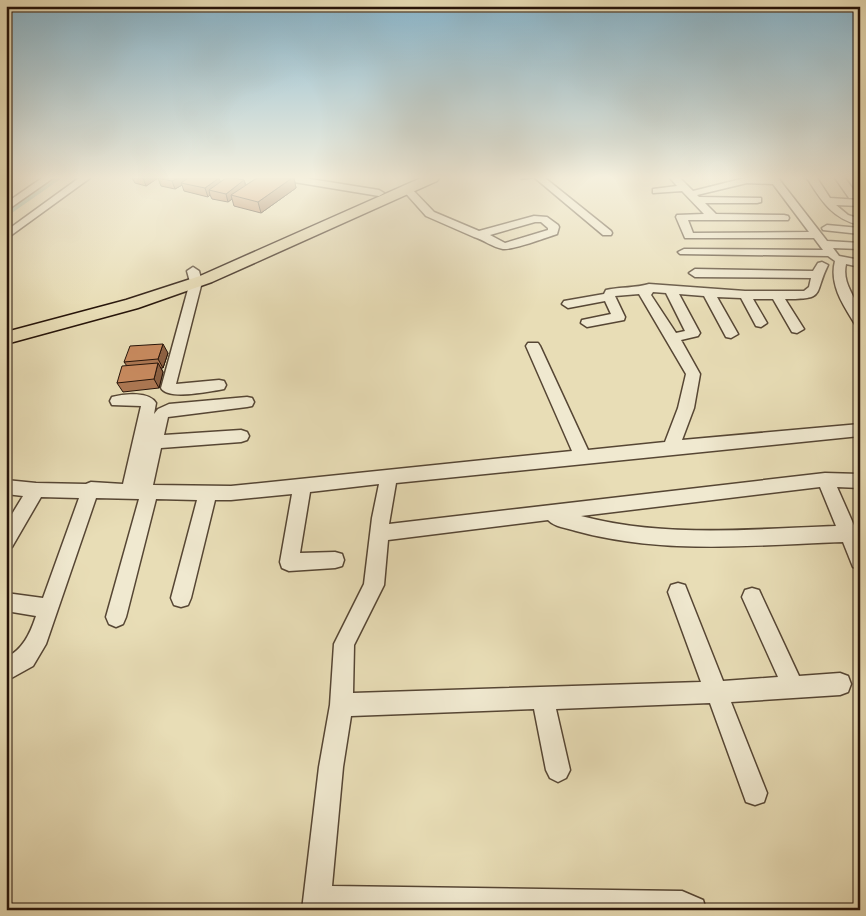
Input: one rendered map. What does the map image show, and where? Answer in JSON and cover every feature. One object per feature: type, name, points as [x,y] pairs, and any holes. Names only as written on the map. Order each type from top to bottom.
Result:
[{"type":"highway","points":[[6,326],[195,277],[264,243],[315,221]]},
{"type":"highway","points":[[6,338],[111,310],[290,243],[335,221]]},
{"type":"street","points":[[6,236],[27,221]]},
{"type":"street","points":[[444,221],[472,234],[483,235],[528,221]]},
{"type":"street","points":[[483,235],[494,243],[505,246],[552,232],[554,227],[545,221]]},
{"type":"street","points":[[592,221],[607,233]]},
{"type":"street","points":[[683,221],[689,236],[828,249],[860,264]]},
{"type":"street","points":[[806,221],[828,249],[838,267],[840,284],[860,321]]},
{"type":"street","points":[[827,228],[860,230]]},
{"type":"street","points":[[684,252],[828,249],[860,246]]},
{"type":"street","points":[[568,304],[609,297],[610,293],[621,291],[646,291],[648,288],[745,295],[806,295],[812,293],[815,288],[817,275],[828,249]]},
{"type":"street","points":[[695,272],[817,275]]},
{"type":"street","points":[[195,277],[168,388],[171,390],[219,385]]},
{"type":"street","points":[[671,290],[693,333],[673,338]]},
{"type":"street","points":[[646,291],[645,295],[673,338],[693,374],[686,408],[671,447]]},
{"type":"street","points":[[707,292],[716,304],[731,334]]},
{"type":"street","points":[[745,295],[761,324]]},
{"type":"street","points":[[777,295],[797,329]]},
{"type":"street","points":[[587,323],[619,317],[609,297]]},
{"type":"street","points":[[533,346],[583,457]]},
{"type":"street","points":[[117,401],[142,400],[149,403],[141,490]]},
{"type":"street","points":[[116,617],[141,490],[160,417],[163,412],[247,402]]},
{"type":"street","points":[[6,487],[36,490],[91,489],[231,492],[671,447],[860,430]]},
{"type":"street","points":[[154,442],[240,436]]},
{"type":"street","points":[[389,477],[379,533],[374,585],[344,644],[341,705],[331,767],[323,856],[315,904],[682,905],[693,910]]},
{"type":"street","points":[[379,533],[825,480],[860,481]]},
{"type":"street","points":[[825,480],[860,561]]},
{"type":"street","points":[[302,486],[289,562],[336,560]]},
{"type":"street","points":[[6,670],[26,659],[40,637],[91,489]]},
{"type":"street","points":[[6,541],[11,525],[36,490]]},
{"type":"street","points":[[181,598],[208,492]]},
{"type":"street","points":[[544,514],[606,530],[645,536],[750,537],[848,534]]},
{"type":"street","points":[[678,592],[755,793]]},
{"type":"street","points":[[752,598],[793,687]]},
{"type":"street","points":[[6,602],[49,609]]},
{"type":"street","points":[[341,705],[717,692],[840,684]]},
{"type":"street","points":[[543,698],[558,770]]},
{"type":"building","points":[[163,344],[158,359],[124,362],[130,346]]},
{"type":"building","points":[[158,363],[154,379],[117,383],[122,366]]}]
